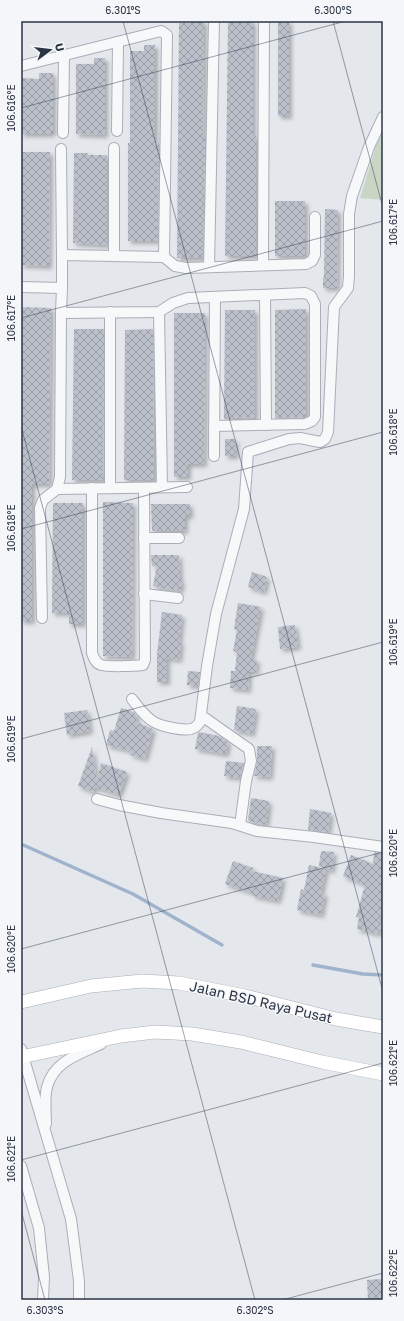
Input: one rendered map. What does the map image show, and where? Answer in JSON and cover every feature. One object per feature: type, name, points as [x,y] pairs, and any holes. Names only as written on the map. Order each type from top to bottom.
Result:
[{"type":"main road","name":"Jalan BSD Raya Pusat","points":[[21,1002],[91,986],[142,981],[179,983],[244,996],[336,1019],[383,1027]]},
{"type":"main road","points":[[22,1054],[121,1036],[156,1032],[192,1034],[241,1042],[322,1062],[383,1074]]},
{"type":"street","points":[[209,266],[214,21]]},
{"type":"street","points":[[263,264],[264,21]]},
{"type":"street","points":[[21,66],[161,31],[167,35],[164,257]]},
{"type":"street","points":[[117,131],[118,42]]},
{"type":"street","points":[[63,133],[64,56]]},
{"type":"street","points":[[132,699],[147,717],[154,722],[168,726],[192,729],[200,722],[202,716],[207,666],[216,614],[244,509],[248,452],[289,439],[300,438],[320,442],[325,439],[328,432],[334,307],[348,288],[350,214],[352,196],[369,147],[383,117]]},
{"type":"street","points":[[114,148],[114,256]]},
{"type":"street","points":[[57,489],[60,477],[62,288],[61,149]]},
{"type":"street","points":[[62,255],[164,257],[175,266],[186,268],[263,264],[306,264],[312,261],[315,255],[315,217]]},
{"type":"street","points":[[21,287],[62,288]]},
{"type":"street","points":[[61,313],[159,312],[173,303],[188,298],[306,294],[311,296],[315,304],[315,417],[312,422],[305,424],[214,426]]},
{"type":"street","points":[[265,295],[266,425]]},
{"type":"street","points":[[214,456],[215,297]]},
{"type":"street","points":[[110,312],[110,488]]},
{"type":"street","points":[[159,312],[162,487]]},
{"type":"street","points":[[42,618],[40,508],[43,500],[57,489],[187,487]]},
{"type":"street","points":[[92,488],[92,652],[94,660],[100,664],[136,666],[143,665],[145,660],[144,488]]},
{"type":"street","points":[[144,538],[179,538]]},
{"type":"street","points":[[144,594],[178,598]]},
{"type":"street","points":[[202,716],[249,749],[251,761],[246,780],[240,825]]},
{"type":"street","points":[[97,799],[118,805],[161,813],[240,825],[257,831],[314,837],[383,847]]},
{"type":"street","points":[[46,1136],[46,1088],[53,1072],[67,1059],[121,1036]]},
{"type":"street","points":[[22,1054],[71,1219],[79,1281],[78,1300]]},
{"type":"street","points":[[21,1166],[39,1228],[44,1276],[43,1300]]},
{"type":"street","points":[[79,1281],[86,1300]]},
{"type":"green space","points":[[383,131],[383,200],[360,198],[376,146]]},
{"type":"building","points":[[193,21],[204,21],[203,138],[205,138],[203,258],[177,258],[179,23],[193,23]]},
{"type":"building","points":[[253,21],[253,136],[256,136],[256,256],[225,256],[228,22]]},
{"type":"building","points":[[278,21],[289,21],[289,116],[278,116]]},
{"type":"building","points":[[144,45],[155,45],[155,143],[159,143],[158,241],[128,241],[130,51],[144,51]]},
{"type":"building","points":[[94,58],[105,58],[105,135],[76,134],[76,64],[94,64]]},
{"type":"building","points":[[39,73],[53,73],[53,133],[21,134],[21,78],[39,79]]},
{"type":"building","points":[[21,152],[50,152],[49,266],[21,265]]},
{"type":"building","points":[[74,153],[107,155],[107,245],[73,243]]},
{"type":"building","points":[[275,201],[305,201],[305,256],[275,256]]},
{"type":"building","points":[[325,209],[338,210],[337,288],[323,288]]},
{"type":"building","points":[[21,307],[51,308],[49,484],[32,484],[32,621],[21,621]]},
{"type":"building","points":[[306,309],[306,417],[275,418],[275,310]]},
{"type":"building","points":[[225,310],[255,310],[255,418],[238,417],[238,419],[224,419]]},
{"type":"building","points":[[174,313],[205,313],[204,464],[188,464],[188,477],[174,477]]},
{"type":"building","points":[[74,329],[104,329],[103,480],[72,480]]},
{"type":"building","points":[[153,329],[154,480],[124,480],[125,330]]},
{"type":"building","points":[[225,439],[235,439],[236,456],[225,456]]},
{"type":"building","points":[[103,502],[133,503],[132,657],[103,656]]},
{"type":"building","points":[[53,503],[83,503],[83,624],[69,624],[69,613],[52,613]]},
{"type":"building","points":[[151,504],[190,504],[190,516],[185,516],[185,531],[152,531]]},
{"type":"building","points":[[151,555],[179,555],[180,580],[182,581],[180,591],[153,586],[157,565],[152,566]]},
{"type":"building","points":[[252,572],[267,577],[264,592],[248,587]]},
{"type":"building","points":[[238,603],[261,607],[251,659],[257,660],[256,672],[249,671],[248,690],[230,688],[231,671],[235,671],[237,652],[233,651],[237,630],[234,629]]},
{"type":"building","points":[[162,612],[182,615],[179,642],[181,642],[179,660],[167,658],[167,682],[157,682],[157,654]]},
{"type":"building","points":[[295,625],[298,647],[280,649],[278,627]]},
{"type":"building","points":[[188,671],[200,672],[198,686],[187,685]]},
{"type":"building","points":[[237,706],[256,709],[252,734],[234,730]]},
{"type":"building","points":[[121,708],[134,712],[137,716],[136,722],[153,729],[145,759],[130,755],[131,751],[106,745],[110,730],[114,731]]},
{"type":"building","points":[[87,710],[90,731],[67,735],[64,713]]},
{"type":"building","points":[[199,732],[219,736],[228,742],[226,754],[195,749]]},
{"type":"building","points":[[257,746],[272,746],[270,777],[254,776],[257,762]]},
{"type":"building","points":[[92,747],[97,781],[101,763],[127,772],[119,795],[95,787],[93,792],[78,786]]},
{"type":"building","points":[[226,761],[244,763],[240,778],[224,776]]},
{"type":"building","points":[[251,798],[269,801],[266,825],[248,821]]},
{"type":"building","points":[[310,809],[331,813],[328,832],[308,830]]},
{"type":"building","points":[[321,851],[334,852],[332,871],[319,866]]},
{"type":"building","points":[[374,852],[383,853],[383,903],[379,923],[381,924],[379,934],[357,929],[359,917],[356,917],[365,885],[343,876],[351,855],[373,864]]},
{"type":"building","points":[[233,861],[253,868],[252,871],[283,878],[278,901],[253,896],[253,893],[225,884]]},
{"type":"building","points":[[309,865],[326,869],[321,893],[325,894],[321,915],[297,910],[301,889],[304,890]]},
{"type":"building","points":[[382,1279],[383,1300],[368,1300],[367,1280]]},
{"type":"waterway","points":[[21,844],[133,894],[222,945]]},
{"type":"waterway","points":[[313,965],[363,974],[383,975]]}]
